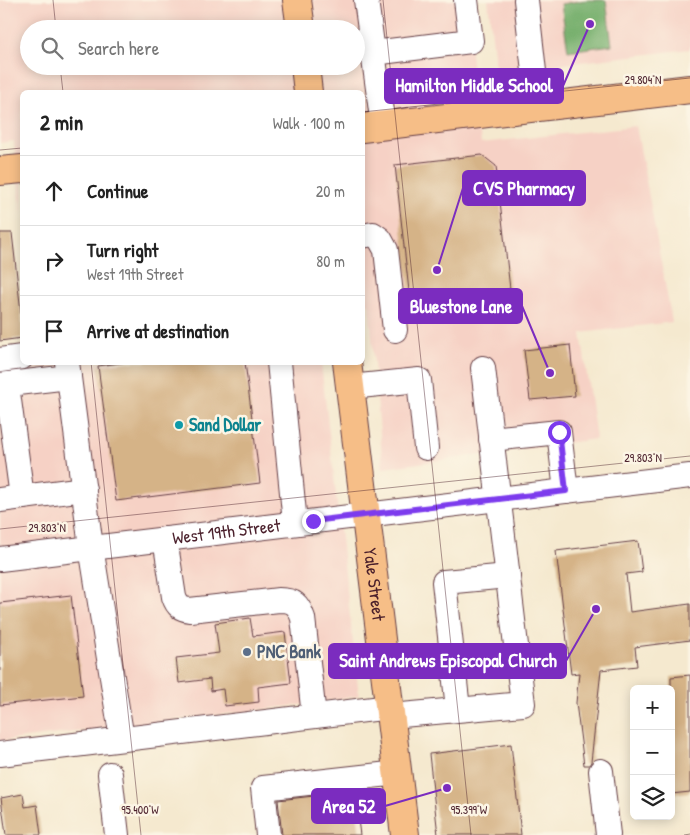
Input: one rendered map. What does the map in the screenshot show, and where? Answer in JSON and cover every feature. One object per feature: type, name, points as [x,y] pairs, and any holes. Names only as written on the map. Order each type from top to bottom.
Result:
[{"type":"main road","points":[[297,0],[299,20]]},
{"type":"main road","points":[[306,75],[308,90]]},
{"type":"main road","points":[[373,127],[538,107],[690,93]]},
{"type":"main road","points":[[0,171],[20,168]]},
{"type":"main road","name":"Yale Street","points":[[349,375],[406,835]]},
{"type":"street","points":[[366,0],[373,53],[373,127]]},
{"type":"street","points":[[373,53],[471,41],[466,0]]},
{"type":"street","points":[[526,0],[538,107]]},
{"type":"street","points":[[365,235],[373,234],[380,240],[386,250],[395,330]]},
{"type":"street","points":[[0,360],[20,357]]},
{"type":"street","points":[[278,365],[295,523]]},
{"type":"street","points":[[0,754],[314,716],[523,704],[483,368]]},
{"type":"street","points":[[84,489],[11,499],[4,385],[68,370],[92,548],[122,739]]},
{"type":"street","points":[[349,375],[419,380],[426,448]]},
{"type":"street","points":[[492,439],[559,432],[566,491]]},
{"type":"street","name":"West 19th Street","points":[[0,559],[690,476]]},
{"type":"street","points":[[165,538],[174,597],[176,604],[182,609],[190,610],[279,600],[288,600],[296,604],[304,618],[314,716]]},
{"type":"street","points":[[458,709],[444,582],[508,576]]},
{"type":"street","points":[[601,771],[608,835]]},
{"type":"street","points":[[268,835],[263,788],[398,773]]},
{"type":"street","points":[[110,774],[117,835]]},
{"type":"shaded area","points":[[0,0],[465,0],[481,143],[636,126],[672,322],[581,333],[596,439],[383,468],[369,304],[365,304],[365,90],[20,90],[20,197],[14,141],[0,143]]},
{"type":"shaded area","points":[[488,0],[690,0],[690,49],[496,72]]},
{"type":"shaded area","points":[[31,365],[321,365],[359,696],[0,741],[0,369]]},
{"type":"green space","points":[[586,0],[606,0],[612,45],[568,51],[561,4]]},
{"type":"building","points":[[482,155],[496,166],[510,289],[410,300],[395,165]]},
{"type":"building","points":[[0,233],[12,233],[20,303],[20,338],[0,341]]},
{"type":"building","points":[[570,345],[575,396],[530,400],[524,350]]},
{"type":"building","name":"Sand Dollar","points":[[245,365],[260,483],[116,501],[98,366]]},
{"type":"building","points":[[638,541],[642,572],[626,574],[630,612],[690,604],[690,640],[635,647],[637,666],[601,670],[591,762],[589,765],[584,765],[576,703],[579,673],[571,674],[556,551]]},
{"type":"building","points":[[71,595],[83,696],[0,705],[0,603]]},
{"type":"building","points":[[250,618],[253,636],[285,632],[291,683],[258,687],[259,702],[225,706],[223,689],[211,691],[210,679],[179,683],[176,658],[219,653],[215,623]]},
{"type":"building","points":[[690,675],[690,792],[675,794],[675,685],[671,685],[671,677]]},
{"type":"building","points":[[511,744],[521,835],[438,835],[429,754]]},
{"type":"building","points":[[23,794],[25,807],[37,805],[41,835],[6,835],[1,798]]},
{"type":"building","points":[[332,794],[334,814],[357,812],[360,835],[282,835],[278,800]]},
{"type":"place","name":"Hamilton Middle School","points":[[590,24]]},
{"type":"place","name":"CVS Pharmacy","points":[[437,270]]},
{"type":"place","name":"Bluestone Lane","points":[[550,373]]},
{"type":"place","name":"Sand Dollar","points":[[179,425]]},
{"type":"place","name":"Saint Andrews Episcopal Church","points":[[596,609]]},
{"type":"place","name":"PNC Bank","points":[[247,652]]},
{"type":"place","name":"Area 52","points":[[447,788]]},
{"type":"route","points":[[313,521],[566,491],[559,432]]}]
